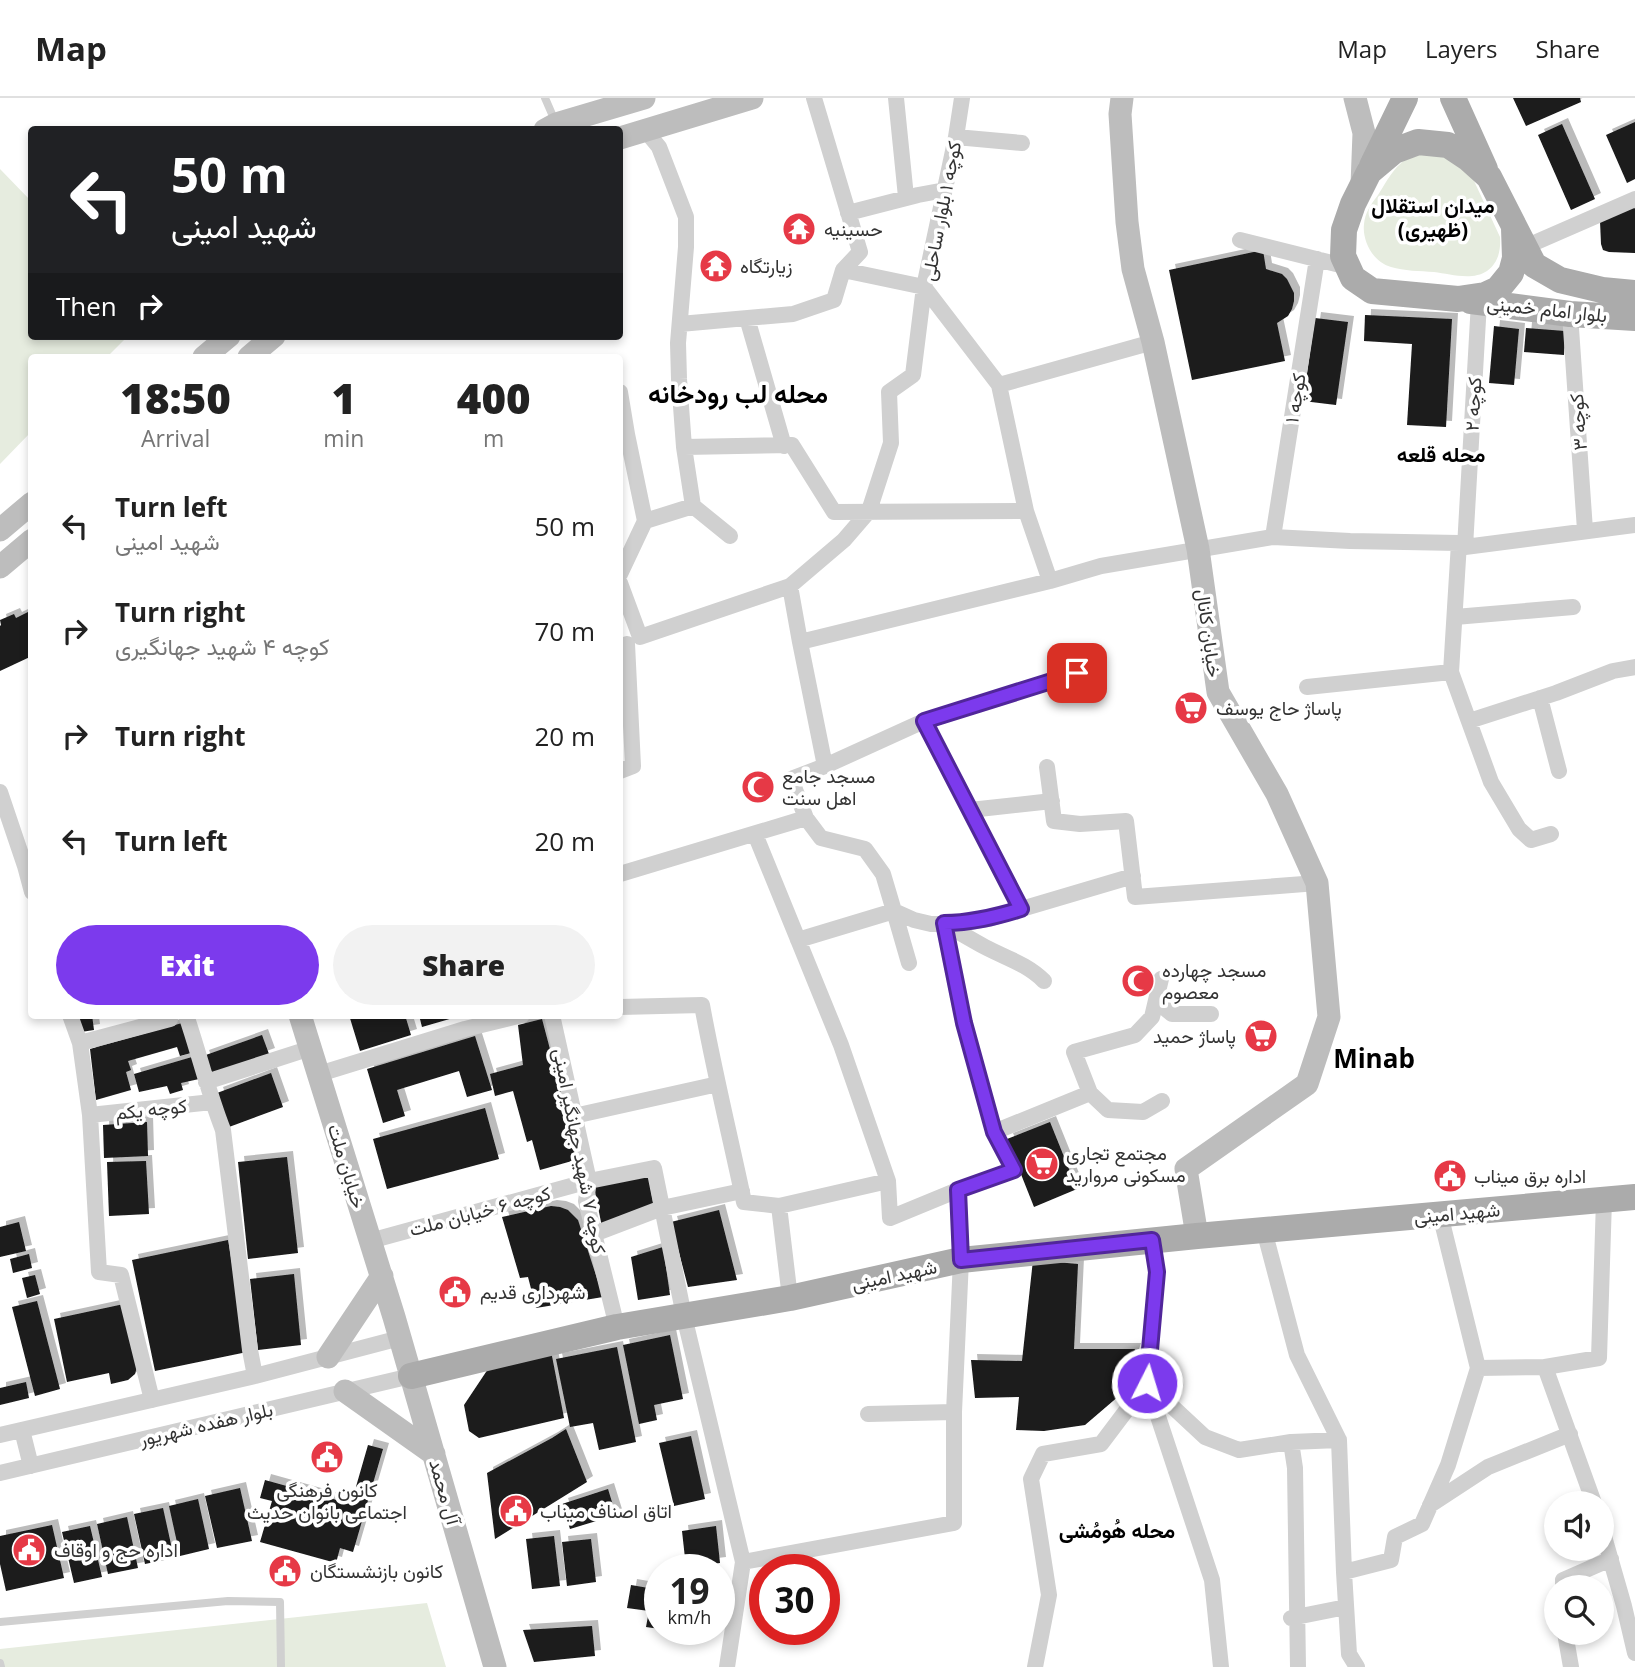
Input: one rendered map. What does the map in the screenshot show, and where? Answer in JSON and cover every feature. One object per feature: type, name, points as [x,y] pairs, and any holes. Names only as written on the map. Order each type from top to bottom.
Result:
[{"type":"main road","points":[[553,126],[644,98]]},
{"type":"main road","points":[[623,137],[752,98]]},
{"type":"main road","name":"خیابان کانال","points":[[1122,98],[1120,114],[1133,269],[1153,341],[1198,549],[1218,692],[1277,794],[1317,883],[1329,1017],[1307,1084],[1186,1169],[1197,1236]]},
{"type":"main road","points":[[1355,98],[1363,133],[1365,181]]},
{"type":"main road","points":[[1405,98],[1353,204],[1344,230],[1343,256],[1353,278],[1372,291],[1469,301],[1498,289],[1511,273],[1520,238],[1452,99]]},
{"type":"main road","points":[[1365,181],[1394,151],[1418,142],[1448,145],[1489,177]]},
{"type":"main road","name":"بلوار امام خمینی","points":[[1520,238],[1534,265],[1560,280],[1602,290],[1635,293]]},
{"type":"main road","name":"بلوار امام خمینی","points":[[1469,301],[1570,314],[1635,318]]},
{"type":"main road","points":[[208,354],[224,340]]},
{"type":"main road","points":[[0,530],[28,506]]},
{"type":"main road","points":[[0,567],[28,543]]},
{"type":"main road","name":"خیابان ملت","points":[[301,1019],[397,1327]]},
{"type":"main road","name":"شهید امینی","points":[[411,1376],[617,1327],[790,1298],[961,1260],[1152,1240],[1635,1197]]},
{"type":"main road","points":[[328,1357],[382,1276]]},
{"type":"main road","name":"آل محمد","points":[[397,1327],[495,1667]]},
{"type":"main road","points":[[345,1391],[433,1454]]},
{"type":"street","points":[[680,324],[793,314],[834,300],[842,270],[860,252],[814,98]]},
{"type":"street","points":[[896,98],[906,197]]},
{"type":"street","name":"کوچه ۱ بلوار ساحلی","points":[[962,98],[924,287],[999,384]]},
{"type":"street","points":[[645,130],[659,147],[686,217],[679,379],[684,447],[693,506],[730,536]]},
{"type":"street","points":[[956,137],[1022,143]]},
{"type":"street","points":[[848,213],[906,197],[945,190]]},
{"type":"street","points":[[1520,238],[1635,199]]},
{"type":"street","points":[[1240,240],[1348,267]]},
{"type":"street","name":"کوچه ۱","points":[[1273,537],[1317,259]]},
{"type":"street","points":[[629,643],[790,586],[844,540],[869,512],[891,443],[889,392],[913,375],[924,287],[842,270]]},
{"type":"street","name":"کوچه ۲","points":[[1451,672],[1462,545],[1469,301]]},
{"type":"street","name":"کوچه ۳","points":[[1570,314],[1585,530]]},
{"type":"street","points":[[747,318],[784,446]]},
{"type":"street","points":[[1050,580],[1026,511],[999,384],[1153,341]]},
{"type":"street","points":[[623,434],[645,521],[623,569]]},
{"type":"street","points":[[684,447],[792,445],[834,512],[1026,511]]},
{"type":"street","points":[[645,521],[693,506]]},
{"type":"street","points":[[800,642],[1101,566],[1273,537],[1462,545],[1635,525]]},
{"type":"street","points":[[790,586],[825,766]]},
{"type":"street","points":[[623,603],[629,643],[634,766],[623,770]]},
{"type":"street","points":[[1455,617],[1573,607]]},
{"type":"street","points":[[1469,721],[1613,671],[1635,667]]},
{"type":"street","points":[[1307,687],[1451,672],[1491,782],[1519,829],[1531,840],[1551,834]]},
{"type":"street","points":[[909,963],[883,874],[864,849],[821,838],[806,818],[791,779],[924,721],[1077,673]]},
{"type":"street","points":[[1540,698],[1559,771]]},
{"type":"street","points":[[924,721],[1021,909]]},
{"type":"street","points":[[1046,767],[1054,821],[1080,824],[1126,821],[1135,897],[1317,883]]},
{"type":"street","points":[[0,792],[28,877]]},
{"type":"street","points":[[970,810],[1052,801]]},
{"type":"street","points":[[623,873],[806,818]]},
{"type":"street","points":[[755,834],[842,1045],[888,1181],[890,1218],[1014,1170],[994,1132],[964,1023],[944,923]]},
{"type":"street","points":[[798,940],[894,911],[931,924],[988,919],[1133,876]]},
{"type":"street","points":[[944,923],[986,948],[1013,959],[1044,981]]},
{"type":"street","points":[[1161,979],[1152,1017],[1135,1035],[1074,1052],[1090,1093],[1108,1110],[1143,1112],[1162,1101]]},
{"type":"street","points":[[1156,1001],[1172,1014],[1211,1014]]},
{"type":"street","points":[[623,1007],[702,1005],[744,1202],[779,1206],[888,1181]]},
{"type":"street","points":[[71,1019],[80,1043],[90,1115],[99,1272],[121,1276],[152,1400]]},
{"type":"street","points":[[80,1043],[170,1019]]},
{"type":"street","points":[[187,1019],[223,1130],[255,1376]]},
{"type":"street","points":[[319,1074],[463,1022],[488,1019]]},
{"type":"street","name":"کوچه ۷ شهید جهانگیر امینی","points":[[553,1019],[589,1181],[586,1201],[617,1327]]},
{"type":"street","points":[[206,1082],[311,1048]]},
{"type":"street","points":[[574,1116],[718,1084]]},
{"type":"street","points":[[994,1132],[1090,1093]]},
{"type":"street","name":"کوچه یکم","points":[[90,1115],[212,1102]]},
{"type":"street","name":"کوچه ۶ خیابان ملت","points":[[370,1241],[589,1181],[654,1168],[662,1208]]},
{"type":"street","points":[[743,1562],[954,1523],[954,1412],[961,1260],[958,1190]]},
{"type":"street","points":[[594,1234],[662,1208],[742,1191]]},
{"type":"street","points":[[1478,1368],[1545,1367],[1599,1358],[1604,1199]]},
{"type":"street","points":[[779,1206],[790,1298]]},
{"type":"street","points":[[662,1208],[684,1316],[743,1562],[727,1667]]},
{"type":"street","points":[[1344,1572],[1391,1560],[1395,1537],[1422,1524],[1448,1465],[1478,1368],[1440,1214]]},
{"type":"street","points":[[1264,1230],[1297,1355],[1339,1440],[1349,1654],[1357,1667]]},
{"type":"street","points":[[1152,1240],[1157,1272],[1147,1383],[1212,1580],[1221,1667]]},
{"type":"street","name":"بلوار هفده شهریور","points":[[0,1435],[328,1357],[397,1327]]},
{"type":"street","points":[[1545,1367],[1590,1491]]},
{"type":"street","name":"بلوار هفده شهریور","points":[[0,1473],[411,1376]]},
{"type":"street","points":[[1147,1383],[1205,1437],[1240,1450],[1339,1440]]},
{"type":"street","points":[[1035,1667],[1049,1595],[1031,1479],[1042,1454],[1101,1444],[1147,1383]]},
{"type":"street","points":[[868,1414],[954,1412]]},
{"type":"street","points":[[22,1430],[32,1466]]},
{"type":"street","points":[[1430,1505],[1488,1467],[1570,1434]]},
{"type":"street","points":[[1291,1443],[1294,1468],[1294,1617],[1298,1667]]},
{"type":"street","points":[[1574,1575],[1606,1561]]},
{"type":"street","points":[[1612,1561],[1635,1653]]},
{"type":"street","points":[[1294,1617],[1346,1608]]},
{"type":"street","points":[[1567,1645],[1571,1667]]},
{"type":"lane","points":[[545,98],[550,126]]},
{"type":"lane","points":[[0,1622],[228,1601],[280,1602],[281,1667]]},
{"type":"shaded area","points":[[1435,150],[1469,170],[1500,237],[1496,260],[1491,268],[1481,274],[1461,276],[1391,267],[1379,261],[1367,244],[1364,231],[1366,216],[1391,174],[1409,158]]},
{"type":"shaded area","points":[[0,169],[28,198],[28,340],[124,340],[110,354],[28,354],[28,435],[0,464]]},
{"type":"shaded area","points":[[427,1603],[446,1667],[0,1667],[0,1649]]},
{"type":"building","points":[[1513,98],[1580,98],[1581,102],[1526,126]]},
{"type":"building","points":[[1635,122],[1635,179],[1627,183],[1606,135]]},
{"type":"building","points":[[1562,124],[1595,199],[1571,210],[1538,135]]},
{"type":"building","points":[[1632,204],[1635,209],[1635,253],[1603,250],[1600,221]]},
{"type":"building","points":[[1263,250],[1266,269],[1282,274],[1294,293],[1292,309],[1288,316],[1277,323],[1285,361],[1192,380],[1169,270]]},
{"type":"building","points":[[1365,315],[1452,319],[1446,427],[1407,425],[1412,344],[1364,341]]},
{"type":"building","points":[[1315,318],[1348,322],[1336,405],[1303,401]]},
{"type":"building","points":[[1494,326],[1519,329],[1514,385],[1489,383]]},
{"type":"building","points":[[1526,328],[1565,331],[1564,355],[1524,352]]},
{"type":"building","points":[[28,612],[28,658],[0,671],[0,620],[14,614],[16,618]]},
{"type":"building","points":[[79,1019],[93,1019],[94,1030],[81,1032]]},
{"type":"building","points":[[350,1019],[406,1019],[411,1035],[360,1051]]},
{"type":"building","points":[[420,1019],[450,1019],[422,1027]]},
{"type":"building","points":[[542,1019],[579,1159],[540,1170],[532,1140],[527,1142],[513,1091],[495,1096],[490,1074],[523,1065],[518,1025]]},
{"type":"building","points":[[182,1023],[191,1053],[180,1056],[177,1047],[128,1061],[131,1070],[126,1072],[131,1090],[96,1100],[90,1049]]},
{"type":"building","points":[[262,1035],[269,1054],[210,1075],[203,1056]]},
{"type":"building","points":[[475,1036],[492,1090],[467,1097],[459,1071],[397,1090],[405,1116],[383,1123],[367,1069]]},
{"type":"building","points":[[192,1057],[199,1079],[181,1083],[183,1090],[170,1094],[167,1086],[139,1092],[134,1074]]},
{"type":"building","points":[[271,1073],[283,1107],[229,1127],[217,1093]]},
{"type":"building","points":[[485,1108],[499,1159],[387,1189],[373,1139]]},
{"type":"building","points":[[147,1122],[148,1156],[104,1158],[103,1125]]},
{"type":"building","name":"مجتمع تجاری مسکونی مروارید","points":[[1050,1122],[1077,1189],[1034,1207],[1007,1139]]},
{"type":"building","points":[[287,1157],[298,1253],[248,1259],[238,1162]]},
{"type":"building","points":[[146,1161],[149,1214],[109,1216],[107,1162]]},
{"type":"building","points":[[648,1174],[654,1208],[602,1227],[594,1187]]},
{"type":"building","points":[[551,1206],[568,1210],[578,1220],[603,1297],[536,1308],[528,1277],[520,1278],[502,1217]]},
{"type":"building","points":[[719,1210],[737,1280],[688,1287],[671,1222]]},
{"type":"building","points":[[19,1222],[26,1251],[0,1257],[0,1227]]},
{"type":"building","points":[[228,1240],[247,1352],[155,1371],[132,1260]]},
{"type":"building","points":[[663,1247],[670,1295],[638,1300],[631,1257]]},
{"type":"building","points":[[29,1254],[32,1268],[13,1273],[10,1259]]},
{"type":"building","points":[[1033,1260],[1078,1264],[1074,1349],[1135,1349],[1120,1395],[1085,1425],[1044,1431],[1016,1430],[1019,1397],[975,1398],[971,1360],[1022,1361]]},
{"type":"building","points":[[294,1274],[301,1345],[258,1350],[250,1279]]},
{"type":"building","points":[[35,1275],[40,1294],[27,1298],[22,1278]]},
{"type":"building","points":[[37,1301],[60,1389],[35,1396],[12,1307]]},
{"type":"building","points":[[124,1304],[137,1367],[135,1374],[128,1380],[111,1384],[109,1373],[67,1382],[54,1319]]},
{"type":"building","points":[[670,1335],[683,1399],[654,1405],[657,1420],[639,1424],[623,1345]]},
{"type":"building","points":[[617,1347],[636,1442],[599,1450],[593,1423],[570,1427],[556,1359]]},
{"type":"building","points":[[551,1351],[564,1418],[479,1438],[469,1431],[464,1405],[492,1363]]},
{"type":"building","points":[[26,1382],[29,1398],[0,1405],[0,1388]]},
{"type":"building","name":"اتاق اصناف میناب","points":[[566,1429],[587,1482],[495,1539],[487,1473]]},
{"type":"building","points":[[691,1436],[705,1499],[674,1506],[659,1443]]},
{"type":"building","points":[[368,1445],[383,1449],[353,1552],[340,1548],[336,1563],[260,1542],[272,1501],[260,1498],[265,1480],[351,1504]]},
{"type":"building","points":[[240,1488],[252,1541],[217,1548],[205,1496]]},
{"type":"building","points":[[608,1489],[616,1515],[570,1529],[562,1504]]},
{"type":"building","points":[[198,1499],[209,1549],[180,1556],[169,1506]]},
{"type":"building","points":[[163,1508],[174,1558],[145,1564],[134,1514]]},
{"type":"building","points":[[127,1517],[138,1568],[108,1574],[97,1524]]},
{"type":"building","name":"اداره حج و اوقاف","points":[[52,1525],[64,1578],[6,1591],[0,1564],[0,1536]]},
{"type":"building","points":[[90,1526],[102,1577],[74,1583],[62,1532]]},
{"type":"building","points":[[716,1526],[719,1554],[685,1554],[682,1531]]},
{"type":"building","points":[[554,1536],[560,1586],[532,1589],[526,1539]]},
{"type":"building","points":[[591,1539],[596,1582],[567,1586],[562,1542]]},
{"type":"building","points":[[631,1585],[644,1587],[644,1610],[627,1608]]},
{"type":"building","points":[[592,1626],[595,1656],[534,1662],[523,1630]]},
{"type":"place","name":"حسینیه","points":[[799,229]]},
{"type":"place","name":"زیارتگاه","points":[[716,266]]},
{"type":"place","name":"پاساژ حاج یوسف","points":[[1191,708]]},
{"type":"place","name":"مسجد جامع اهل سنت","points":[[758,787]]},
{"type":"place","name":"مسجد چهارده معصوم","points":[[1138,981]]},
{"type":"place","name":"پاساژ حمید","points":[[1261,1036]]},
{"type":"place","name":"مجتمع تجاری مسکونی مروارید","points":[[1042,1164]]},
{"type":"place","name":"اداره برق میناب","points":[[1450,1176]]},
{"type":"place","name":"شهرداری قدیم","points":[[455,1292]]},
{"type":"place","name":"کانون فرهنگی اجتماعی بانوان حدیث","points":[[327,1457]]},
{"type":"place","name":"اتاق اصناف میناب","points":[[516,1511]]},
{"type":"place","name":"اداره حج و اوقاف","points":[[29,1550]]},
{"type":"place","name":"کانون بازنشستگان","points":[[285,1571]]},
{"type":"district","name":"میدان استقلال (ظهیری)","points":[[1433,218]]},
{"type":"district","name":"محله لب رودخانه","points":[[738,394]]},
{"type":"district","name":"محله قلعه","points":[[1441,455]]},
{"type":"district","name":"Minab","points":[[1374,1059]]},
{"type":"district","name":"محله هُومُشی","points":[[1117,1531]]},
{"type":"route","points":[[1077,673],[924,721],[1021,909],[988,919],[944,923],[964,1023],[994,1132],[1014,1170],[958,1190],[961,1260],[1152,1240],[1157,1272],[1147,1383]]}]
